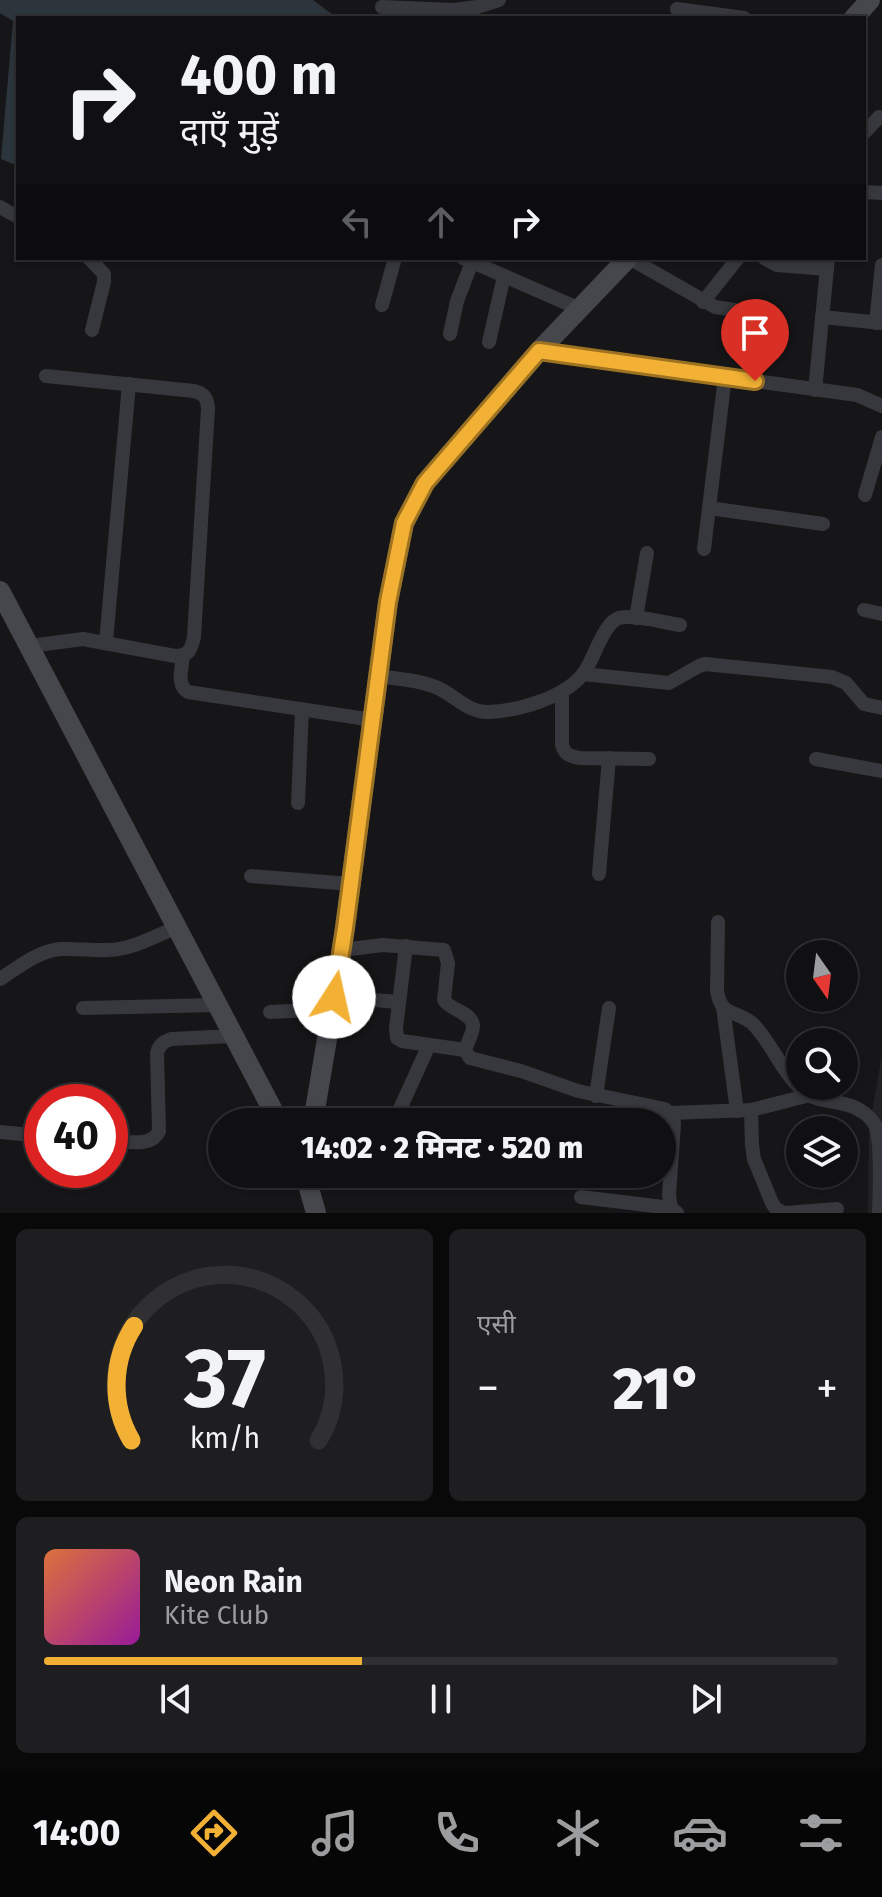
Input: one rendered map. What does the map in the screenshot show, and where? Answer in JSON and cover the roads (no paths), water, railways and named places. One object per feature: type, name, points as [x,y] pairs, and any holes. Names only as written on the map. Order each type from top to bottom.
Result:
[{"type":"street","points":[[382,8],[453,10],[499,0]]},
{"type":"street","points":[[856,16],[870,0]]},
{"type":"street","points":[[678,9],[729,16]]},
{"type":"street","points":[[866,131],[881,116]]},
{"type":"street","points":[[91,260],[104,274],[92,330]]},
{"type":"street","points":[[382,305],[394,260]]},
{"type":"street","points":[[450,334],[467,260],[580,309]]},
{"type":"street","points":[[489,342],[502,260]]},
{"type":"street","points":[[315,1108],[342,950],[388,602],[404,523],[425,483],[539,351],[627,260]]},
{"type":"street","points":[[632,260],[703,302],[723,310],[767,315]]},
{"type":"street","points":[[703,302],[736,260]]},
{"type":"street","points":[[768,260],[786,266],[828,264],[815,390]]},
{"type":"street","points":[[822,317],[879,323],[882,265]]},
{"type":"street","points":[[539,351],[857,395],[882,406]]},
{"type":"street","points":[[46,376],[194,391],[207,399],[194,637],[191,649],[183,656],[183,689],[373,720]]},
{"type":"street","points":[[704,549],[725,377]]},
{"type":"street","points":[[106,642],[129,384]]},
{"type":"street","points":[[865,495],[882,437]]},
{"type":"street","points":[[709,508],[823,524]]},
{"type":"street","points":[[636,618],[647,553]]},
{"type":"street","points":[[0,591],[272,1108]]},
{"type":"street","points":[[864,610],[882,614]]},
{"type":"street","points":[[378,676],[431,685],[478,712],[496,711],[530,704],[562,692],[574,683],[583,674],[612,621],[636,618],[680,625]]},
{"type":"street","points":[[30,646],[73,640],[106,642],[183,656]]},
{"type":"street","points":[[583,674],[669,683],[705,664],[832,677],[846,683],[864,704],[882,708]]},
{"type":"street","points":[[562,692],[562,745],[570,756],[649,759]]},
{"type":"street","points":[[298,803],[302,709]]},
{"type":"street","points":[[599,874],[609,758]]},
{"type":"street","points":[[816,759],[882,771]]},
{"type":"street","points":[[251,876],[351,884]]},
{"type":"street","points":[[718,922],[718,998],[729,1013],[752,1022],[786,1069]]},
{"type":"street","points":[[0,979],[20,965],[52,950],[123,948],[177,927]]},
{"type":"street","points":[[342,950],[383,945],[440,948],[447,953],[444,1000],[473,1023],[465,1050]]},
{"type":"street","points":[[406,946],[397,1038],[465,1050]]},
{"type":"street","points":[[270,1012],[333,1003],[399,1002]]},
{"type":"street","points":[[83,1008],[217,1005]]},
{"type":"street","points":[[723,1007],[754,1159],[772,1203],[785,1213],[837,1209]]},
{"type":"street","points":[[596,1096],[609,1008]]},
{"type":"street","points":[[128,1142],[145,1142],[157,1137],[157,1053],[164,1042],[234,1036]]},
{"type":"street","points":[[400,1108],[429,1045]]},
{"type":"street","points":[[465,1050],[470,1058],[521,1071],[561,1086],[662,1108]]},
{"type":"street","points":[[676,1113],[744,1110],[788,1100]]},
{"type":"street","points":[[824,1100],[860,1110],[876,1128],[880,1142],[879,1213]]},
{"type":"street","points":[[0,1132],[24,1134]]},
{"type":"street","points":[[308,1188],[312,1212]]},
{"type":"street","points":[[581,1197],[674,1211],[669,1188]]}]
